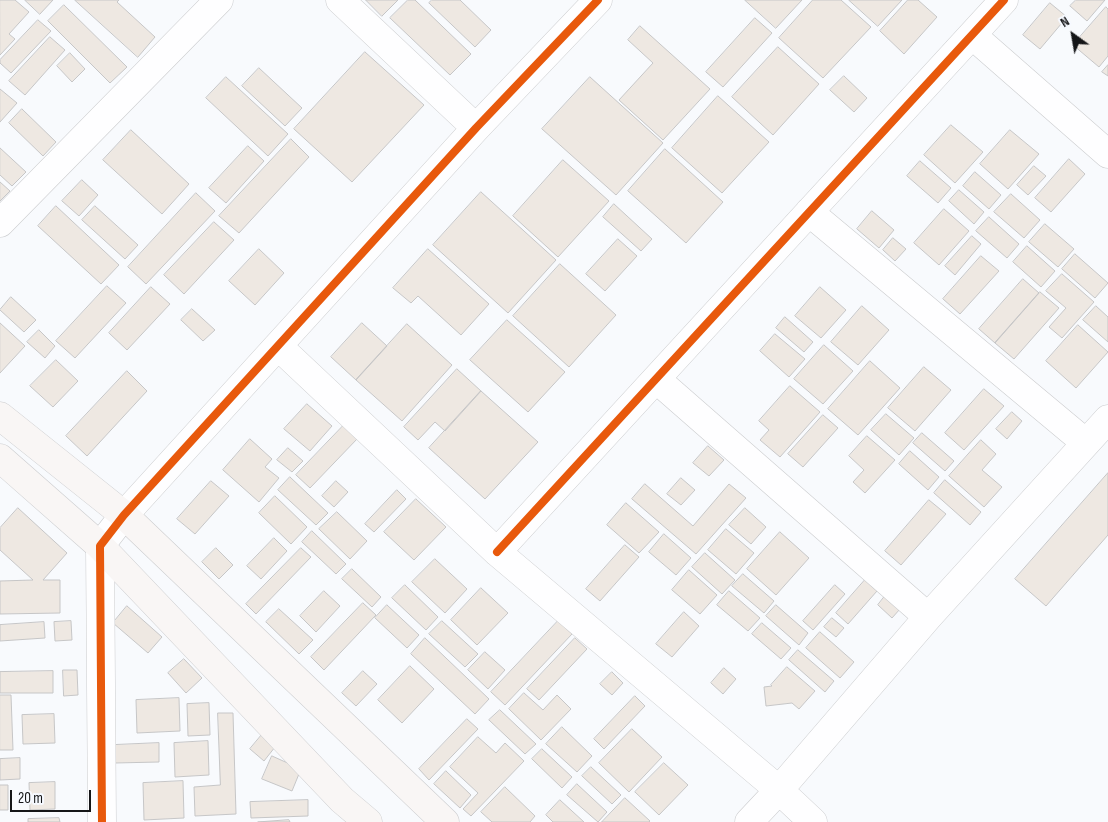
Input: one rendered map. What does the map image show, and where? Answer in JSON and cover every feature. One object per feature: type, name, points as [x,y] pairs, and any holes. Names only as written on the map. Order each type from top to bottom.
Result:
[{"type":"main road","points":[[0,416],[124,515],[445,822]]},
{"type":"main road","points":[[0,458],[100,546],[342,811],[368,822]]},
{"type":"street","points":[[0,223],[219,0]]},
{"type":"street","points":[[340,0],[476,128]]},
{"type":"street","points":[[102,822],[100,546],[124,515],[476,128],[598,0]]},
{"type":"street","points":[[497,552],[1004,0]]},
{"type":"street","points":[[972,35],[1108,154]]},
{"type":"street","points":[[809,212],[1086,443]]},
{"type":"street","points":[[278,346],[497,552],[779,790],[813,822]]},
{"type":"street","points":[[656,379],[928,617]]},
{"type":"street","points":[[749,822],[779,790],[928,617],[1108,419]]},
{"type":"building","points":[[0,0],[15,0],[29,12],[9,34],[15,39],[0,55]]},
{"type":"building","points":[[25,0],[53,0],[40,14]]},
{"type":"building","points":[[75,0],[119,0],[117,2],[155,37],[138,57]]},
{"type":"building","points":[[366,0],[398,0],[382,16]]},
{"type":"building","points":[[408,0],[415,0],[471,54],[450,75],[390,18]]},
{"type":"building","points":[[432,0],[460,0],[491,30],[475,47],[429,3]]},
{"type":"building","points":[[745,0],[802,0],[776,28]]},
{"type":"building","points":[[813,0],[841,0],[871,27],[823,78],[779,38]]},
{"type":"building","points":[[849,0],[902,0],[878,26]]},
{"type":"building","points":[[908,0],[918,0],[937,17],[904,54],[880,31]]},
{"type":"building","points":[[1076,0],[1105,0],[1087,21],[1070,6]]},
{"type":"building","points":[[1050,3],[1067,17],[1040,49],[1023,35]]},
{"type":"building","points":[[64,5],[127,67],[110,83],[48,21]]},
{"type":"building","points":[[1106,7],[1108,9],[1108,56],[1099,67],[1073,45]]},
{"type":"building","points":[[755,18],[772,33],[723,87],[706,72]]},
{"type":"building","points":[[38,20],[51,31],[11,73],[0,63],[0,60]]},
{"type":"building","points":[[640,26],[710,89],[663,140],[619,100],[653,63],[628,40]]},
{"type":"building","points":[[50,37],[65,50],[25,95],[9,81]]},
{"type":"building","points":[[778,47],[819,84],[773,135],[732,97]]},
{"type":"building","points":[[365,52],[424,105],[352,182],[294,129]]},
{"type":"building","points":[[70,53],[85,69],[72,82],[57,66]]},
{"type":"building","points":[[1108,65],[1108,76],[1102,72]]},
{"type":"building","points":[[259,68],[302,108],[285,126],[242,86]]},
{"type":"building","points":[[844,76],[867,98],[854,112],[830,90]]},
{"type":"building","points":[[226,77],[288,134],[268,156],[206,98]]},
{"type":"building","points":[[590,77],[663,143],[616,195],[542,129]]},
{"type":"building","points":[[0,89],[17,103],[0,122]]},
{"type":"building","points":[[718,96],[769,142],[722,193],[672,148]]},
{"type":"building","points":[[22,109],[56,142],[43,156],[9,123]]},
{"type":"building","points":[[951,125],[983,152],[955,183],[924,155]]},
{"type":"building","points":[[131,130],[189,184],[162,214],[103,160]]},
{"type":"building","points":[[1010,130],[1039,154],[1008,189],[980,164]]},
{"type":"building","points":[[291,139],[309,157],[239,233],[219,216]]},
{"type":"building","points":[[248,146],[264,161],[226,203],[209,188]]},
{"type":"building","points":[[0,148],[26,172],[12,186],[0,175]]},
{"type":"building","points":[[665,149],[723,202],[686,243],[628,191]]},
{"type":"building","points":[[1069,159],[1085,174],[1051,212],[1035,198]]},
{"type":"building","points":[[563,160],[609,201],[558,257],[513,216]]},
{"type":"building","points":[[920,161],[951,188],[938,203],[907,176]]},
{"type":"building","points":[[1034,166],[1046,176],[1028,195],[1017,185]]},
{"type":"building","points":[[975,172],[1001,195],[989,209],[963,186]]},
{"type":"building","points":[[82,180],[98,195],[79,216],[62,201]]},
{"type":"building","points":[[0,182],[10,191],[0,201]]},
{"type":"building","points":[[959,190],[984,212],[974,224],[949,201]]},
{"type":"building","points":[[481,192],[556,260],[508,313],[433,245]]},
{"type":"building","points":[[196,193],[215,211],[146,284],[128,267]]},
{"type":"building","points":[[1011,194],[1040,220],[1024,238],[994,212]]},
{"type":"building","points":[[614,204],[652,239],[641,251],[603,217]]},
{"type":"building","points":[[56,206],[119,265],[101,284],[38,226]]},
{"type":"building","points":[[95,206],[138,245],[125,259],[82,220]]},
{"type":"building","points":[[944,209],[969,231],[939,265],[914,243]]},
{"type":"building","points":[[872,211],[894,230],[879,248],[857,229]]},
{"type":"building","points":[[989,217],[1019,244],[1007,258],[976,231]]},
{"type":"building","points":[[214,222],[234,240],[184,294],[164,275]]},
{"type":"building","points":[[1045,224],[1074,249],[1058,267],[1029,242]]},
{"type":"building","points":[[972,236],[981,244],[955,275],[945,266]]},
{"type":"building","points":[[893,238],[906,249],[895,261],[883,250]]},
{"type":"building","points":[[618,239],[637,256],[605,291],[586,274]]},
{"type":"building","points":[[1027,246],[1055,271],[1041,287],[1013,262]]},
{"type":"building","points":[[259,249],[284,273],[255,305],[229,281]]},
{"type":"building","points":[[428,249],[489,304],[461,335],[418,296],[411,303],[393,288]]},
{"type":"building","points":[[1075,254],[1108,283],[1095,298],[1062,269]]},
{"type":"building","points":[[981,256],[999,271],[960,314],[943,299]]},
{"type":"building","points":[[560,264],[616,315],[569,367],[513,316]]},
{"type":"building","points":[[1062,274],[1094,302],[1062,338],[1049,327],[1066,308],[1046,291]]},
{"type":"building","points":[[1023,279],[1039,293],[995,343],[979,329]]},
{"type":"building","points":[[107,286],[126,303],[75,358],[56,341]]},
{"type":"building","points":[[151,287],[170,304],[127,350],[109,333]]},
{"type":"building","points":[[820,287],[846,310],[821,338],[795,316]]},
{"type":"building","points":[[1040,292],[1059,308],[1014,359],[995,343]]},
{"type":"building","points":[[11,297],[36,320],[24,332],[0,310]]},
{"type":"building","points":[[862,306],[889,330],[858,365],[831,342]]},
{"type":"building","points":[[1096,306],[1108,317],[1108,342],[1083,320]]},
{"type":"building","points":[[192,309],[215,330],[203,341],[181,320]]},
{"type":"building","points":[[785,317],[813,342],[804,352],[776,328]]},
{"type":"building","points":[[507,320],[565,372],[528,412],[470,360]]},
{"type":"building","points":[[0,323],[25,346],[0,373]]},
{"type":"building","points":[[362,323],[387,346],[356,380],[331,357]]},
{"type":"building","points":[[407,324],[452,365],[402,421],[356,380]]},
{"type":"building","points":[[1078,325],[1108,352],[1076,388],[1046,361]]},
{"type":"building","points":[[39,330],[55,346],[45,358],[27,342]]},
{"type":"building","points":[[775,334],[805,359],[789,377],[760,351]]},
{"type":"building","points":[[824,345],[853,371],[823,404],[794,379]]},
{"type":"building","points":[[56,360],[78,381],[53,407],[30,386]]},
{"type":"building","points":[[870,361],[900,388],[858,435],[828,409]]},
{"type":"building","points":[[924,367],[951,390],[915,431],[888,408]]},
{"type":"building","points":[[457,369],[481,391],[445,431],[435,422],[418,440],[404,427]]},
{"type":"building","points":[[127,371],[147,391],[87,456],[66,436]]},
{"type":"building","points":[[790,386],[820,412],[780,457],[760,440],[769,430],[759,421]]},
{"type":"building","points":[[984,389],[1004,406],[964,450],[945,433]]},
{"type":"building","points":[[481,391],[538,442],[485,499],[429,448]]},
{"type":"building","points":[[307,404],[332,426],[310,451],[284,429]]},
{"type":"building","points":[[1012,412],[1022,421],[1007,439],[996,429]]},
{"type":"building","points":[[886,414],[914,438],[899,455],[871,430]]},
{"type":"building","points":[[823,415],[838,428],[803,467],[788,454]]},
{"type":"building","points":[[344,425],[358,438],[310,488],[296,475]]},
{"type":"building","points":[[922,433],[954,461],[945,471],[913,443]]},
{"type":"building","points":[[867,436],[895,460],[865,493],[853,482],[864,470],[849,456]]},
{"type":"building","points":[[250,439],[272,459],[265,467],[279,478],[259,502],[223,470]]},
{"type":"building","points":[[981,440],[996,454],[982,470],[1002,487],[984,507],[949,476]]},
{"type":"building","points":[[708,446],[724,460],[709,476],[693,463]]},
{"type":"building","points":[[288,448],[303,461],[292,472],[277,460]]},
{"type":"building","points":[[910,451],[939,477],[928,490],[899,464]]},
{"type":"building","points":[[1108,473],[1108,535],[1046,606],[1015,579]]},
{"type":"building","points":[[290,477],[328,513],[316,525],[278,490]]},
{"type":"building","points":[[681,478],[695,490],[681,505],[667,494]]},
{"type":"building","points":[[945,480],[981,512],[970,525],[934,493]]},
{"type":"building","points":[[211,481],[229,496],[195,534],[177,519]]},
{"type":"building","points":[[336,481],[348,492],[334,507],[322,496]]},
{"type":"building","points":[[645,484],[693,526],[729,484],[746,498],[696,554],[632,499]]},
{"type":"building","points":[[397,490],[406,499],[374,532],[365,524]]},
{"type":"building","points":[[275,496],[307,527],[291,544],[259,513]]},
{"type":"building","points":[[416,499],[446,527],[414,560],[384,532]]},
{"type":"building","points":[[929,500],[946,514],[901,565],[885,551]]},
{"type":"building","points":[[626,503],[659,532],[639,553],[607,525]]},
{"type":"building","points":[[18,508],[67,553],[43,580],[60,580],[60,613],[0,614],[0,581],[33,580],[0,550],[0,528]]},
{"type":"building","points":[[745,508],[766,527],[751,544],[729,525]]},
{"type":"building","points":[[337,512],[367,541],[350,559],[319,529]]},
{"type":"building","points":[[726,529],[754,553],[736,574],[708,550]]},
{"type":"building","points":[[312,531],[346,564],[336,574],[302,542]]},
{"type":"building","points":[[780,532],[809,558],[776,595],[747,569]]},
{"type":"building","points":[[664,534],[691,558],[676,575],[649,552]]},
{"type":"building","points":[[274,538],[287,551],[261,579],[247,566]]},
{"type":"building","points":[[625,545],[639,557],[600,601],[586,589]]},
{"type":"building","points":[[216,548],[233,565],[219,579],[202,562]]},
{"type":"building","points":[[301,548],[311,557],[256,614],[246,604]]},
{"type":"building","points":[[705,553],[735,580],[722,594],[692,567]]},
{"type":"building","points":[[435,559],[467,589],[445,613],[412,582]]},
{"type":"building","points":[[352,569],[381,597],[372,607],[342,579]]},
{"type":"building","points":[[689,570],[717,595],[700,614],[672,590]]},
{"type":"building","points":[[743,574],[774,601],[764,613],[732,586]]},
{"type":"building","points":[[865,580],[877,591],[848,624],[836,613]]},
{"type":"building","points":[[405,585],[438,617],[426,630],[392,598]]},
{"type":"building","points":[[835,585],[845,594],[813,630],[803,621]]},
{"type":"building","points":[[481,588],[508,613],[477,645],[451,620]]},
{"type":"building","points":[[324,591],[340,606],[316,632],[300,616]]},
{"type":"building","points":[[729,591],[760,618],[748,631],[717,605]]},
{"type":"building","points":[[885,596],[900,609],[892,618],[878,605]]},
{"type":"building","points":[[363,603],[376,615],[324,670],[311,657]]},
{"type":"building","points":[[387,605],[419,635],[407,648],[375,618]]},
{"type":"building","points":[[776,605],[808,633],[799,645],[766,616]]},
{"type":"building","points":[[127,606],[162,637],[148,653],[113,623]]},
{"type":"building","points":[[279,609],[313,640],[299,654],[266,622]]},
{"type":"building","points":[[684,612],[699,626],[672,657],[656,644]]},
{"type":"building","points":[[832,618],[844,628],[836,637],[824,627]]},
{"type":"building","points":[[71,621],[72,640],[55,641],[54,622]]},
{"type":"building","points":[[442,621],[478,654],[465,667],[429,634]]},
{"type":"building","points":[[558,621],[572,634],[505,705],[491,692]]},
{"type":"building","points":[[44,622],[45,638],[0,641],[0,625]]},
{"type":"building","points":[[762,623],[791,648],[781,659],[752,634]]},
{"type":"building","points":[[820,632],[854,662],[840,678],[806,648]]},
{"type":"building","points":[[425,638],[489,699],[475,714],[411,654]]},
{"type":"building","points":[[575,638],[587,649],[539,700],[527,689]]},
{"type":"building","points":[[798,650],[834,681],[825,692],[789,660]]},
{"type":"building","points":[[485,652],[505,670],[488,689],[468,670]]},
{"type":"building","points":[[184,659],[202,678],[186,693],[168,673]]},
{"type":"building","points":[[410,666],[434,689],[402,723],[378,700]]},
{"type":"building","points":[[787,667],[815,691],[799,709],[792,703],[766,706],[764,687],[772,686]]},
{"type":"building","points":[[724,668],[736,679],[723,694],[711,683]]},
{"type":"building","points":[[63,670],[77,670],[78,695],[64,696]]},
{"type":"building","points":[[53,671],[53,693],[0,693],[0,672]]},
{"type":"building","points":[[363,671],[377,684],[356,706],[342,693]]},
{"type":"building","points":[[612,672],[623,683],[612,695],[600,684]]},
{"type":"building","points":[[524,693],[543,710],[557,695],[571,709],[541,740],[509,709]]},
{"type":"building","points":[[0,695],[11,695],[13,750],[0,750]]},
{"type":"building","points":[[635,696],[645,706],[604,749],[594,739]]},
{"type":"building","points":[[179,698],[180,731],[137,733],[136,700]]},
{"type":"building","points":[[209,703],[210,735],[188,736],[187,704]]},
{"type":"building","points":[[500,710],[536,744],[525,754],[489,720]]},
{"type":"building","points":[[218,713],[233,713],[236,814],[195,816],[194,787],[220,785]]},
{"type":"building","points":[[54,714],[55,743],[23,744],[22,715]]},
{"type":"building","points":[[467,719],[478,729],[429,780],[419,769]]},
{"type":"building","points":[[562,727],[592,756],[577,772],[546,744]]},
{"type":"building","points":[[632,729],[662,757],[629,792],[599,763]]},
{"type":"building","points":[[265,731],[279,742],[264,761],[250,749]]},
{"type":"building","points":[[478,737],[496,753],[505,743],[524,761],[471,816],[463,809],[478,793],[450,767]]},
{"type":"building","points":[[208,741],[209,775],[175,777],[174,743]]},
{"type":"building","points":[[159,743],[159,762],[115,763],[114,745]]},
{"type":"building","points":[[542,749],[572,777],[562,788],[532,759]]},
{"type":"building","points":[[272,756],[301,769],[292,791],[262,779]]},
{"type":"building","points":[[20,758],[20,779],[0,780],[0,759]]},
{"type":"building","points":[[664,763],[688,785],[659,815],[635,792]]},
{"type":"building","points":[[591,767],[621,795],[612,804],[582,776]]},
{"type":"building","points":[[446,771],[471,795],[460,808],[434,784]]},
{"type":"building","points":[[183,781],[184,818],[144,820],[143,783]]},
{"type":"building","points":[[55,782],[55,809],[30,810],[29,783]]},
{"type":"building","points":[[577,784],[607,812],[598,822],[567,795]]},
{"type":"building","points":[[0,785],[8,785],[8,810],[0,810]]},
{"type":"building","points":[[505,787],[535,816],[530,822],[492,822],[481,812]]},
{"type":"building","points":[[625,798],[650,821],[602,822]]},
{"type":"building","points":[[308,800],[308,816],[251,818],[250,802]]},
{"type":"building","points":[[560,800],[584,822],[553,822],[546,815]]},
{"type":"building","points":[[59,818],[60,822],[28,822],[28,819]]},
{"type":"building","points":[[289,820],[290,822],[258,822]]},
{"type":"cycle path","points":[[102,822],[100,546],[124,515],[476,128],[598,0]]},
{"type":"cycle path","points":[[497,552],[1004,0]]}]
